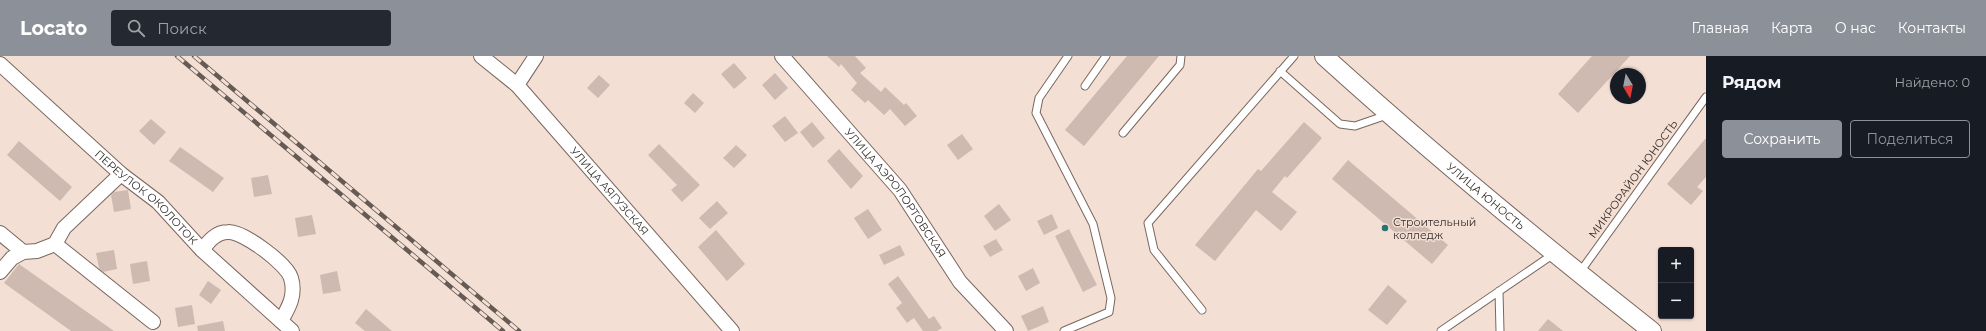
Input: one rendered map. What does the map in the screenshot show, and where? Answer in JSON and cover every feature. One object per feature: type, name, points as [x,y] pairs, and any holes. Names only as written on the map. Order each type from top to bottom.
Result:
[{"type":"street","name":"УЛИЦА АЯГУЗСКАЯ","points":[[481,56],[517,85],[732,331]]},
{"type":"street","points":[[517,85],[536,56]]},
{"type":"street","name":"УЛИЦА АЭРОПОРТОВСКАЯ","points":[[782,56],[900,190],[960,282],[1006,331]]},
{"type":"street","name":"УЛИЦА ЮНОСТЬ","points":[[1324,56],[1389,115],[1579,273],[1652,331]]},
{"type":"street","name":"ПЕРЕУЛОК ОКОЛОТОК","points":[[0,64],[121,174],[158,202],[202,250],[292,331]]},
{"type":"street","points":[[0,272],[12,258],[23,252],[36,251],[55,244],[64,228],[121,174]]},
{"type":"street","points":[[202,250],[215,235],[228,232],[240,234],[273,256],[291,276],[291,304],[281,321]]},
{"type":"street","points":[[0,233],[23,252]]},
{"type":"street","points":[[55,244],[153,322]]},
{"type":"lane","points":[[1064,331],[1108,312],[1111,298],[1093,224],[1036,112],[1039,98],[1068,56]]},
{"type":"lane","points":[[1085,86],[1106,56]]},
{"type":"lane","points":[[1123,134],[1180,64],[1181,56]]},
{"type":"lane","points":[[1202,310],[1154,250],[1148,223],[1294,56]]},
{"type":"lane","points":[[1280,71],[1340,124],[1355,126],[1389,115]]},
{"type":"lane","name":"МИКРОРАЙОН ЮНОСТЬ","points":[[1579,273],[1706,97]]},
{"type":"lane","points":[[1441,331],[1555,253]]},
{"type":"lane","points":[[1499,292],[1500,331]]},
{"type":"building","points":[[827,56],[855,56],[866,68],[860,73],[881,92],[885,87],[904,105],[906,103],[917,116],[905,126],[890,109],[884,115],[868,100],[865,103],[851,90],[857,83],[841,64],[839,67]]},
{"type":"building","points":[[1127,56],[1159,56],[1084,146],[1065,130]]},
{"type":"building","points":[[1592,56],[1630,56],[1619,68],[1610,68],[1610,78],[1578,113],[1558,94]]},
{"type":"building","points":[[734,63],[747,78],[734,89],[721,74]]},
{"type":"building","points":[[775,73],[788,88],[775,100],[762,85]]},
{"type":"building","points":[[599,75],[610,85],[598,98],[587,88]]},
{"type":"building","points":[[693,93],[704,103],[695,113],[684,103]]},
{"type":"building","points":[[785,116],[798,133],[785,142],[772,126]]},
{"type":"building","points":[[151,119],[166,132],[154,145],[139,131]]},
{"type":"building","points":[[812,122],[825,138],[813,148],[800,132]]},
{"type":"building","points":[[1304,122],[1322,138],[1287,178],[1285,176],[1272,192],[1297,212],[1281,231],[1256,210],[1215,261],[1195,245],[1258,169],[1261,171]]},
{"type":"building","points":[[962,134],[973,149],[958,160],[947,145]]},
{"type":"building","points":[[1706,138],[1706,177],[1697,187],[1703,191],[1691,205],[1667,184]]},
{"type":"building","points":[[19,141],[72,187],[60,201],[7,155]]},
{"type":"building","points":[[659,144],[700,185],[682,202],[671,190],[677,185],[648,155]]},
{"type":"building","points":[[736,145],[747,155],[734,168],[723,158]]},
{"type":"building","points":[[180,147],[224,178],[213,192],[169,161]]},
{"type":"building","points":[[839,149],[863,176],[851,189],[827,161]]},
{"type":"building","points":[[1348,160],[1448,245],[1432,264],[1332,179]]},
{"type":"building","points":[[268,175],[272,194],[254,197],[251,178]]},
{"type":"building","points":[[128,190],[131,209],[114,212],[111,195],[114,192]]},
{"type":"building","points":[[717,201],[728,213],[710,229],[699,218]]},
{"type":"building","points":[[999,204],[1011,220],[995,231],[984,216]]},
{"type":"building","points":[[868,209],[882,230],[868,239],[854,218]]},
{"type":"building","points":[[1052,214],[1058,228],[1044,235],[1037,221]]},
{"type":"building","points":[[312,215],[316,234],[298,237],[295,218]]},
{"type":"building","points":[[1069,229],[1097,285],[1083,292],[1055,236]]},
{"type":"building","points":[[716,230],[745,264],[727,281],[698,247]]},
{"type":"building","points":[[996,239],[1003,250],[990,257],[983,246]]},
{"type":"building","points":[[900,245],[905,255],[884,265],[879,255]]},
{"type":"building","points":[[114,250],[117,269],[103,272],[99,268],[96,253]]},
{"type":"building","points":[[147,261],[150,281],[133,284],[130,264]]},
{"type":"building","points":[[19,264],[114,331],[71,331],[4,283]]},
{"type":"building","points":[[1033,268],[1040,283],[1026,291],[1018,276]]},
{"type":"building","points":[[337,271],[341,291],[323,294],[320,275]]},
{"type":"building","points":[[898,276],[929,319],[934,316],[942,328],[937,331],[923,331],[914,318],[907,323],[896,308],[902,303],[888,284]]},
{"type":"building","points":[[208,281],[221,290],[211,304],[199,295]]},
{"type":"building","points":[[1388,285],[1407,301],[1387,325],[1368,310]]},
{"type":"building","points":[[192,305],[195,324],[178,327],[175,308]]},
{"type":"building","points":[[1043,306],[1049,322],[1028,331],[1021,316]]},
{"type":"building","points":[[366,309],[392,331],[365,331],[355,323]]},
{"type":"building","points":[[1548,319],[1563,331],[1538,331]]},
{"type":"building","points":[[223,321],[225,331],[198,331],[197,326]]},
{"type":"railway","points":[[177,56],[503,331]]},
{"type":"railway","points":[[194,56],[519,331]]},
{"type":"place","name":"Строительный колледж","points":[[1385,228]]}]
